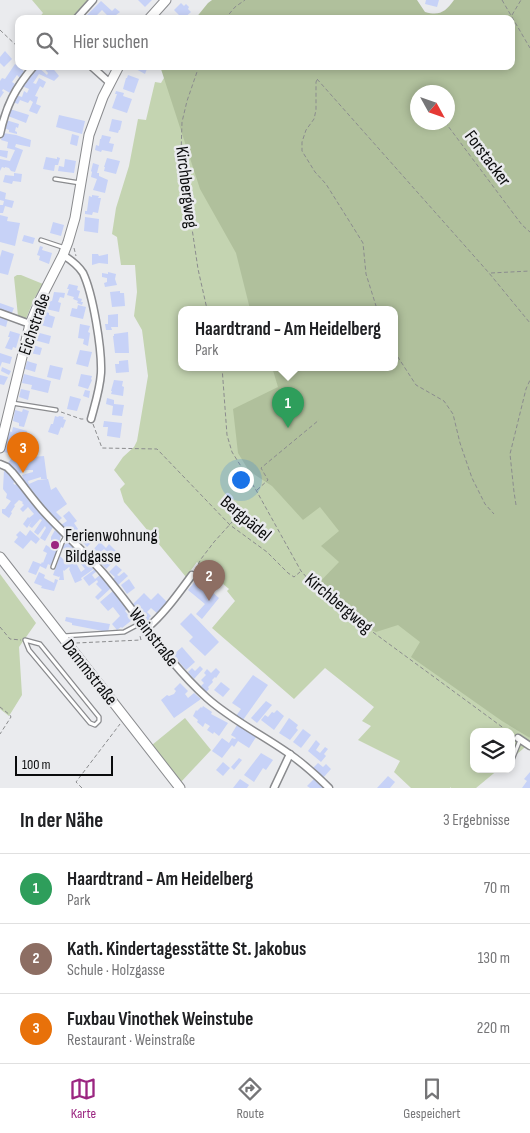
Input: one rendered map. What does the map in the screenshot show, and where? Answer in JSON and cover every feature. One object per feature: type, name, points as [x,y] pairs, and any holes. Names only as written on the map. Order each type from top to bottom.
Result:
[{"type":"street","points":[[80,15],[93,0]]},
{"type":"street","points":[[153,15],[166,0]]},
{"type":"street","points":[[0,134],[11,100],[22,80],[31,70]]},
{"type":"street","points":[[95,70],[110,83]]},
{"type":"street","name":"Eichstraße","points":[[0,448],[30,324],[64,252],[74,218],[89,135],[103,97],[117,70]]},
{"type":"street","points":[[64,252],[83,275],[92,301],[96,321],[101,372],[91,419]]},
{"type":"street","points":[[0,313],[30,324]]},
{"type":"street","name":"Weinstraße","points":[[0,464],[12,472],[37,504],[103,573],[178,668],[208,699],[228,715],[290,754],[309,768],[329,788]]},
{"type":"street","name":"Dammstraße","points":[[0,557],[180,788]]},
{"type":"street","points":[[146,629],[160,616],[192,575]]},
{"type":"street","points":[[519,739],[530,746]]},
{"type":"street","points":[[274,788],[290,754]]},
{"type":"lane","points":[[55,179],[80,183]]},
{"type":"lane","points":[[41,240],[64,252]]},
{"type":"lane","points":[[10,403],[56,410]]},
{"type":"lane","points":[[53,567],[67,535]]},
{"type":"lane","points":[[65,640],[124,632],[142,623]]},
{"type":"lane","points":[[25,640],[40,644],[98,717],[99,721],[95,725],[90,723],[29,650],[25,640]]},
{"type":"lane","points":[[515,751],[519,739]]},
{"type":"path","points":[[228,15],[235,6],[245,0]]},
{"type":"path","points":[[502,0],[511,15]]},
{"type":"path","points":[[513,15],[521,0]]},
{"type":"path","points":[[515,21],[530,48]]},
{"type":"path","points":[[0,30],[15,44]]},
{"type":"path","name":"Kirchbergweg","points":[[198,70],[182,122],[181,154],[198,269],[206,306]]},
{"type":"path","points":[[376,306],[366,274],[364,243],[302,151],[302,142],[306,130],[314,119],[316,110],[317,79],[490,273],[530,323]]},
{"type":"path","name":"Forstacker","points":[[451,130],[522,225],[530,232]]},
{"type":"path","points":[[490,273],[530,271]]},
{"type":"path","points":[[398,357],[416,385],[444,401],[453,414],[460,443],[472,478],[485,504],[494,514]]},
{"type":"path","name":"Kirchbergweg","points":[[222,371],[229,445],[235,459],[256,490],[301,571],[319,591],[340,608],[504,728]]},
{"type":"path","points":[[516,505],[510,454],[526,389],[530,380]]},
{"type":"path","points":[[56,410],[81,419],[91,419]]},
{"type":"path","name":"Bergpädel","points":[[91,419],[102,448],[157,450],[230,525],[267,552],[288,574],[294,576],[301,571]]},
{"type":"path","points":[[256,490],[268,480],[261,468],[319,420]]},
{"type":"path","points":[[192,575],[206,553],[233,521]]},
{"type":"path","points":[[0,627],[10,639],[25,640]]},
{"type":"path","points":[[65,640],[142,640]]},
{"type":"path","points":[[0,707],[11,717],[0,734]]},
{"type":"path","points":[[82,788],[76,782],[125,718]]},
{"type":"green space","points":[[32,0],[88,0],[75,15],[41,15],[43,13]]},
{"type":"green space","points":[[212,0],[417,0],[425,12],[438,13],[448,8],[454,0],[530,0],[530,738],[502,721],[411,657],[420,642],[398,625],[376,632],[344,618],[313,589],[339,562],[321,546],[339,531],[320,507],[303,520],[272,486],[249,471],[238,453],[233,409],[278,387],[273,371],[398,371],[398,306],[249,306],[236,253],[200,189],[161,70],[515,70],[515,15],[198,15]]},
{"type":"green space","points":[[169,70],[302,70],[374,306],[178,306],[178,371],[395,371],[530,735],[530,743],[515,756],[515,728],[470,728],[470,773],[494,773],[476,788],[411,788],[394,772],[400,761],[358,740],[371,726],[362,721],[374,707],[325,668],[294,699],[212,628],[235,601],[227,591],[229,589],[197,562],[186,577],[124,502],[120,489],[125,484],[114,470],[137,441],[148,376],[142,330],[134,316],[137,292],[135,265],[121,265],[117,237],[112,234],[116,208],[129,166],[138,119],[146,120],[155,82],[161,83]]},
{"type":"green space","points":[[17,275],[43,284],[34,299],[26,319],[18,316],[14,277]]},
{"type":"green space","points":[[0,574],[36,623],[19,647],[22,695],[9,716],[0,709]]},
{"type":"green space","points":[[185,718],[211,750],[180,783],[152,745]]},
{"type":"building","points":[[138,0],[152,0],[145,7]]},
{"type":"building","points":[[426,0],[439,0],[437,7],[425,4]]},
{"type":"building","points":[[101,1],[112,11],[115,8],[120,12],[116,15],[107,15],[102,10],[97,15],[87,15]]},
{"type":"building","points":[[181,3],[184,6],[186,4],[191,12],[188,15],[179,15],[174,10]]},
{"type":"building","points":[[5,51],[12,59],[4,67],[0,63],[0,57]]},
{"type":"building","points":[[15,64],[15,70],[25,72],[20,78],[17,75],[12,82],[15,84],[10,93],[3,89],[2,91],[4,92],[0,98],[0,81],[2,78],[5,79]]},
{"type":"building","points":[[34,70],[41,70],[47,75],[48,73],[45,70],[54,70],[59,76],[54,81],[39,74],[33,83],[36,84],[39,78],[46,82],[43,88],[40,86],[35,96],[38,97],[36,104],[41,106],[37,114],[29,111],[33,102],[30,100],[28,103],[20,100],[18,104],[13,102],[16,95],[22,97],[24,91],[27,93],[29,89],[22,86]]},
{"type":"building","points":[[138,70],[146,70],[145,74]]},
{"type":"building","points":[[128,75],[139,79],[134,93],[123,89]]},
{"type":"building","points":[[116,91],[124,93],[123,96],[132,99],[127,113],[112,108],[117,94],[115,94]]},
{"type":"building","points":[[10,109],[29,115],[26,123],[8,116]]},
{"type":"building","points":[[59,115],[85,121],[82,134],[56,127]]},
{"type":"building","points":[[112,119],[122,121],[118,133],[109,131]]},
{"type":"building","points":[[6,120],[19,124],[15,131],[17,134],[9,132],[9,130],[4,128]]},
{"type":"building","points":[[3,133],[31,140],[30,147],[16,144],[15,147],[23,150],[15,172],[5,167],[2,167],[0,171],[0,159],[10,161],[15,150],[7,148],[8,142],[1,140]]},
{"type":"building","points":[[72,134],[79,136],[77,146],[70,144]]},
{"type":"building","points":[[102,135],[111,137],[109,143],[114,144],[112,152],[95,150],[96,145],[99,146]]},
{"type":"building","points":[[0,150],[8,151],[7,158],[0,156]]},
{"type":"building","points":[[46,157],[60,158],[58,165],[55,165],[54,171],[43,169]]},
{"type":"building","points":[[107,158],[120,161],[116,174],[104,171]]},
{"type":"building","points":[[65,159],[76,161],[74,173],[58,171],[59,166],[64,167]]},
{"type":"building","points":[[93,163],[99,165],[97,173],[99,173],[99,176],[108,180],[105,193],[93,190],[97,179],[91,177]]},
{"type":"building","points":[[14,173],[22,174],[21,182],[13,181],[12,184],[3,182],[5,175],[14,176]]},
{"type":"building","points":[[0,191],[6,193],[5,199],[14,201],[12,208],[5,206],[3,213],[0,213],[0,205],[3,205],[4,201],[0,200]]},
{"type":"building","points":[[92,195],[101,198],[98,213],[93,212],[92,215],[85,214],[89,196],[92,197]]},
{"type":"building","points":[[0,215],[8,217],[7,221],[20,223],[15,246],[0,242]]},
{"type":"building","points":[[85,217],[99,219],[98,233],[84,231]]},
{"type":"building","points":[[53,222],[64,225],[61,236],[50,233]]},
{"type":"building","points":[[24,235],[35,238],[33,244],[22,241]]},
{"type":"building","points":[[40,246],[43,247],[42,250],[52,253],[49,264],[39,260],[40,256],[37,255]]},
{"type":"building","points":[[2,250],[14,254],[8,275],[0,273]]},
{"type":"building","points":[[92,254],[98,254],[99,256],[108,254],[108,264],[99,263],[92,265]]},
{"type":"building","points":[[108,272],[116,274],[117,285],[105,287],[104,283],[107,282],[107,278],[102,277],[102,273],[108,274]]},
{"type":"building","points":[[69,284],[78,286],[77,290],[80,291],[78,298],[82,299],[82,305],[73,299],[74,297],[67,295]]},
{"type":"building","points":[[120,291],[120,293],[124,293],[125,306],[112,307],[110,292]]},
{"type":"building","points":[[54,292],[65,293],[64,298],[60,297],[58,302],[61,303],[59,312],[46,309],[48,300],[52,301]]},
{"type":"building","points":[[0,303],[14,308],[11,315],[0,311]]},
{"type":"building","points":[[78,305],[86,307],[83,319],[70,316],[72,308],[77,309]]},
{"type":"building","points":[[44,311],[55,317],[52,328],[41,325]]},
{"type":"building","points":[[118,314],[118,327],[111,327],[112,330],[106,330],[105,324],[108,324],[108,315]]},
{"type":"building","points":[[0,316],[8,319],[6,327],[0,325]]},
{"type":"building","points":[[80,324],[90,326],[88,346],[83,344],[84,339],[78,338]]},
{"type":"building","points":[[10,331],[20,334],[16,348],[13,347],[12,350],[5,348],[10,337],[8,337]]},
{"type":"building","points":[[36,332],[51,336],[49,344],[34,340]]},
{"type":"building","points":[[128,332],[129,353],[115,353],[114,334]]},
{"type":"building","points":[[33,345],[42,348],[40,355],[30,353]]},
{"type":"building","points":[[80,350],[92,352],[88,367],[76,364]]},
{"type":"building","points":[[0,353],[12,357],[10,364],[2,362],[0,367]]},
{"type":"building","points":[[128,360],[129,372],[116,373],[115,364],[119,364],[119,361]]},
{"type":"building","points":[[27,361],[37,364],[35,372],[25,369]]},
{"type":"building","points":[[50,365],[63,368],[60,380],[47,377]]},
{"type":"building","points":[[2,367],[11,371],[9,375],[1,371]]},
{"type":"building","points":[[24,374],[51,381],[48,393],[31,389],[32,385],[22,383]]},
{"type":"building","points":[[81,374],[92,376],[88,389],[78,386]]},
{"type":"building","points":[[0,375],[8,377],[4,385],[0,384]]},
{"type":"building","points":[[114,380],[123,381],[123,396],[111,394]]},
{"type":"building","points":[[21,389],[30,391],[28,400],[19,397]]},
{"type":"building","points":[[85,390],[90,391],[89,398],[83,396]]},
{"type":"building","points":[[70,396],[81,399],[77,411],[67,409]]},
{"type":"building","points":[[107,398],[114,400],[114,404],[124,405],[122,416],[112,415],[113,406],[106,404]]},
{"type":"building","points":[[23,409],[29,411],[24,427],[19,426],[19,423],[13,421],[15,410],[22,412]]},
{"type":"building","points":[[55,416],[64,417],[63,419],[66,420],[58,435],[48,432]]},
{"type":"building","points":[[104,421],[122,423],[120,438],[107,436],[108,427],[103,427]]},
{"type":"building","points":[[13,427],[27,431],[24,443],[16,441],[13,454],[4,452],[4,449],[7,431],[12,432]]},
{"type":"building","points":[[30,448],[36,450],[33,457],[44,456],[47,479],[41,479],[41,477],[28,481],[29,484],[38,480],[48,479],[51,490],[56,487],[67,504],[56,512],[62,518],[56,523],[25,485],[22,475],[33,472],[33,470],[26,470],[19,474],[8,463],[17,451],[21,454],[17,458],[25,465],[25,456]]},
{"type":"building","points":[[4,470],[10,473],[17,481],[13,483],[15,485],[17,483],[53,527],[45,541],[40,538],[46,528],[45,526],[38,535],[34,532],[42,520],[40,519],[32,528],[29,526],[32,521],[27,528],[23,524],[28,517],[34,514],[28,507],[23,512],[20,509],[24,505],[23,502],[19,500],[14,505],[9,518],[2,513],[2,509],[5,509],[11,501],[6,498],[7,494],[3,489]]},
{"type":"building","points":[[69,511],[77,521],[74,523],[78,529],[72,534],[61,525],[67,521],[63,516]]},
{"type":"building","points":[[86,529],[95,539],[87,547],[78,537]]},
{"type":"building","points":[[30,530],[40,539],[36,544],[31,540],[23,549],[14,542],[18,537],[16,535],[20,531],[26,536]]},
{"type":"building","points":[[55,530],[61,535],[52,566],[48,564],[46,569],[40,566],[36,575],[28,572],[33,561],[43,563],[47,553],[43,551],[46,545],[51,548],[51,537]]},
{"type":"building","points":[[68,541],[82,554],[75,561],[81,572],[85,569],[81,564],[87,559],[95,568],[81,578],[82,580],[75,583],[69,567],[63,570],[64,580],[59,580],[60,576],[53,575],[60,556],[64,560],[70,556],[62,547]]},
{"type":"building","points":[[100,542],[106,548],[109,544],[116,551],[112,554],[116,559],[106,569],[101,563],[110,555],[104,549],[96,557],[91,552]]},
{"type":"building","points":[[116,565],[122,570],[117,575],[119,576],[124,572],[128,576],[117,586],[112,580],[115,577],[109,572]]},
{"type":"building","points":[[95,569],[97,571],[92,575],[95,579],[100,575],[111,588],[98,600],[95,597],[102,590],[96,584],[97,580],[89,586],[83,578]]},
{"type":"building","points":[[39,572],[45,575],[44,578],[54,583],[55,579],[58,580],[54,591],[41,588],[42,586],[34,583]]},
{"type":"building","points":[[129,579],[135,588],[127,594],[121,585]]},
{"type":"building","points":[[197,579],[219,598],[202,619],[196,614],[205,604],[188,590]]},
{"type":"building","points":[[113,591],[127,609],[125,611],[132,620],[117,630],[112,624],[120,616],[113,607],[108,611],[100,602]]},
{"type":"building","points":[[144,593],[151,600],[158,593],[168,603],[158,614],[151,608],[147,612],[151,616],[147,622],[132,605]]},
{"type":"building","points":[[191,613],[219,642],[205,656],[189,641],[193,637],[180,624]]},
{"type":"building","points":[[66,617],[110,624],[108,632],[72,625],[72,623],[65,621]]},
{"type":"building","points":[[182,647],[195,662],[186,670],[173,655]]},
{"type":"building","points":[[200,666],[203,669],[194,679],[188,672],[192,668],[195,671]]},
{"type":"building","points":[[216,668],[220,672],[212,680],[213,682],[206,692],[201,686],[204,683],[201,680],[206,675],[204,673],[207,669],[211,673]]},
{"type":"building","points":[[253,675],[268,685],[243,720],[236,716],[241,709],[232,703]]},
{"type":"building","points":[[221,682],[230,689],[223,697],[214,690]]},
{"type":"building","points":[[180,683],[188,691],[185,694],[188,698],[194,693],[201,699],[174,718],[161,700],[167,695],[174,694],[176,691],[174,689]]},
{"type":"building","points":[[266,701],[272,705],[257,723],[251,718]]},
{"type":"building","points":[[203,706],[212,712],[211,714],[228,723],[219,736],[207,730],[210,726],[205,723],[203,727],[193,716],[196,710]]},
{"type":"building","points":[[277,710],[284,716],[274,730],[261,720],[265,715],[268,717]]},
{"type":"building","points":[[289,718],[298,725],[296,728],[298,730],[290,740],[279,733]]},
{"type":"building","points":[[237,725],[256,737],[249,748],[238,741],[234,747],[232,745],[222,758],[212,751],[222,738],[229,743],[232,738],[236,738],[231,735]]},
{"type":"building","points":[[303,729],[311,735],[301,748],[293,742]]},
{"type":"building","points":[[316,740],[320,744],[316,750],[320,753],[325,747],[328,749],[324,754],[326,756],[321,762],[308,751]]},
{"type":"building","points":[[261,753],[273,760],[266,770],[263,768],[254,782],[244,775]]},
{"type":"building","points":[[239,758],[242,760],[234,770],[231,767]]},
{"type":"building","points":[[223,762],[230,768],[223,776],[216,770]]},
{"type":"building","points":[[318,763],[323,767],[326,764],[331,769],[323,778],[313,768]]},
{"type":"building","points":[[530,772],[530,788],[522,788],[527,781],[524,779]]},
{"type":"building","points":[[388,776],[395,782],[390,788],[377,788]]},
{"type":"building","points":[[240,779],[249,785],[247,788],[233,788]]},
{"type":"building","points":[[314,779],[324,788],[310,788],[307,786]]},
{"type":"place","name":"Haardtrand - Am Heidelberg","points":[[288,428]]},
{"type":"place","name":"Fuxbau Vinothek Weinstube","points":[[23,473]]},
{"type":"place","name":"Ferienwohnung Bildgasse","points":[[55,545]]},
{"type":"place","name":"Kath. Kindertagesstätte St. Jakobus","points":[[209,601]]}]
